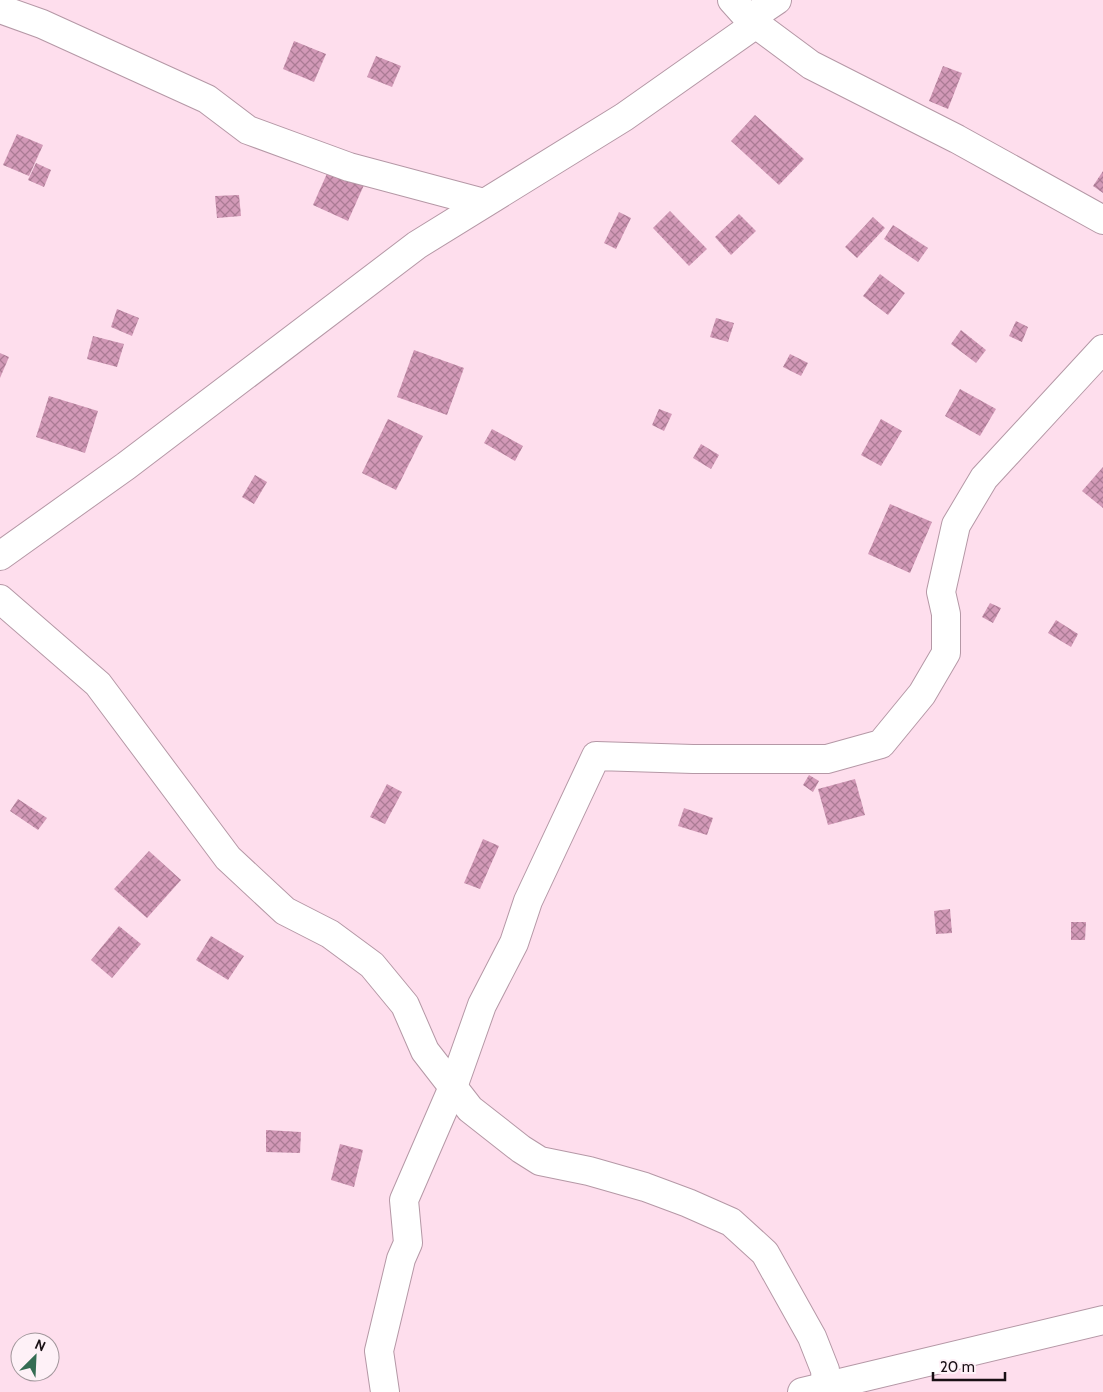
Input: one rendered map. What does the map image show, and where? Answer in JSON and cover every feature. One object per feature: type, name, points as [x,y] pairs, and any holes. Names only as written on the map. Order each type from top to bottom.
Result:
[{"type":"street","points":[[0,556],[126,466],[417,245],[624,117],[746,14],[777,0]]},
{"type":"street","points":[[0,10],[42,24],[207,98],[248,130],[348,167],[484,204]]},
{"type":"street","points":[[746,14],[811,64],[956,138],[1103,220]]},
{"type":"street","points":[[385,1392],[379,1351],[401,1259],[408,1242],[404,1200],[453,1087],[482,1005],[514,944],[528,901],[596,756],[693,759],[827,759],[881,744],[922,694],[946,652],[946,614],[941,592],[956,525],[984,478],[1103,349]]},
{"type":"street","points":[[0,599],[98,684],[228,858],[285,911],[330,934],[372,965],[404,1005],[425,1051],[470,1109],[521,1149],[540,1161],[589,1171],[645,1187],[688,1203],[730,1222],[766,1253],[812,1337],[825,1370],[814,1389]]},
{"type":"street","points":[[814,1389],[1103,1320]]},
{"type":"building","points":[[294,41],[326,54],[314,82],[283,69]]},
{"type":"building","points":[[376,56],[401,66],[392,87],[367,77]]},
{"type":"building","points":[[943,66],[962,73],[948,109],[929,101]]},
{"type":"building","points":[[755,115],[804,159],[779,185],[731,141]]},
{"type":"building","points":[[17,134],[43,145],[29,176],[3,165]]},
{"type":"building","points":[[36,163],[51,170],[44,187],[28,180]]},
{"type":"building","points":[[329,169],[364,185],[348,221],[313,205]]},
{"type":"building","points":[[1103,171],[1103,193],[1093,186]]},
{"type":"building","points":[[239,195],[241,216],[217,218],[215,196]]},
{"type":"building","points":[[670,211],[707,249],[689,266],[653,228]]},
{"type":"building","points":[[619,212],[631,218],[616,249],[604,243]]},
{"type":"building","points":[[739,214],[756,231],[731,255],[715,237]]},
{"type":"building","points":[[873,217],[885,228],[857,258],[845,247]]},
{"type":"building","points":[[893,225],[928,248],[918,262],[884,239]]},
{"type":"building","points":[[880,274],[905,293],[888,315],[863,296]]},
{"type":"building","points":[[117,309],[139,318],[132,336],[111,327]]},
{"type":"building","points":[[716,318],[734,323],[728,342],[710,337]]},
{"type":"building","points":[[1016,321],[1028,327],[1022,342],[1009,336]]},
{"type":"building","points":[[961,330],[986,350],[976,363],[951,344]]},
{"type":"building","points":[[93,336],[124,344],[117,367],[87,359]]},
{"type":"building","points":[[414,350],[464,368],[447,415],[397,397]]},
{"type":"building","points":[[0,353],[9,357],[0,378]]},
{"type":"building","points":[[790,354],[808,363],[801,376],[783,367]]},
{"type":"building","points":[[960,389],[996,409],[980,436],[945,416]]},
{"type":"building","points":[[49,396],[98,411],[85,453],[36,437]]},
{"type":"building","points":[[659,409],[672,414],[664,431],[652,425]]},
{"type":"building","points":[[388,419],[423,436],[396,490],[362,473]]},
{"type":"building","points":[[881,419],[902,431],[881,466],[861,455]]},
{"type":"building","points":[[492,429],[523,446],[515,461],[484,443]]},
{"type":"building","points":[[701,444],[719,455],[711,469],[693,458]]},
{"type":"building","points":[[1103,467],[1103,508],[1082,491]]},
{"type":"building","points":[[255,475],[267,482],[254,504],[242,497]]},
{"type":"building","points":[[890,504],[932,522],[910,573],[868,554]]},
{"type":"building","points":[[990,603],[1001,608],[993,623],[982,617]]},
{"type":"building","points":[[1056,620],[1078,634],[1071,647],[1048,633]]},
{"type":"building","points":[[809,775],[819,781],[813,792],[803,785]]},
{"type":"building","points":[[855,779],[865,815],[828,825],[818,789]]},
{"type":"building","points":[[387,784],[402,792],[385,824],[370,817]]},
{"type":"building","points":[[18,799],[47,818],[38,830],[10,811]]},
{"type":"building","points":[[684,808],[713,818],[707,835],[678,826]]},
{"type":"building","points":[[483,839],[499,846],[480,889],[464,883]]},
{"type":"building","points":[[149,851],[181,880],[147,918],[114,889]]},
{"type":"building","points":[[950,909],[952,933],[936,934],[934,911]]},
{"type":"building","points":[[1071,922],[1086,922],[1085,940],[1071,940]]},
{"type":"building","points":[[119,926],[141,944],[112,978],[91,960]]},
{"type":"building","points":[[211,936],[244,956],[228,980],[196,960]]},
{"type":"building","points":[[266,1130],[301,1132],[300,1153],[266,1152]]},
{"type":"building","points":[[340,1144],[363,1150],[354,1187],[331,1180]]}]
